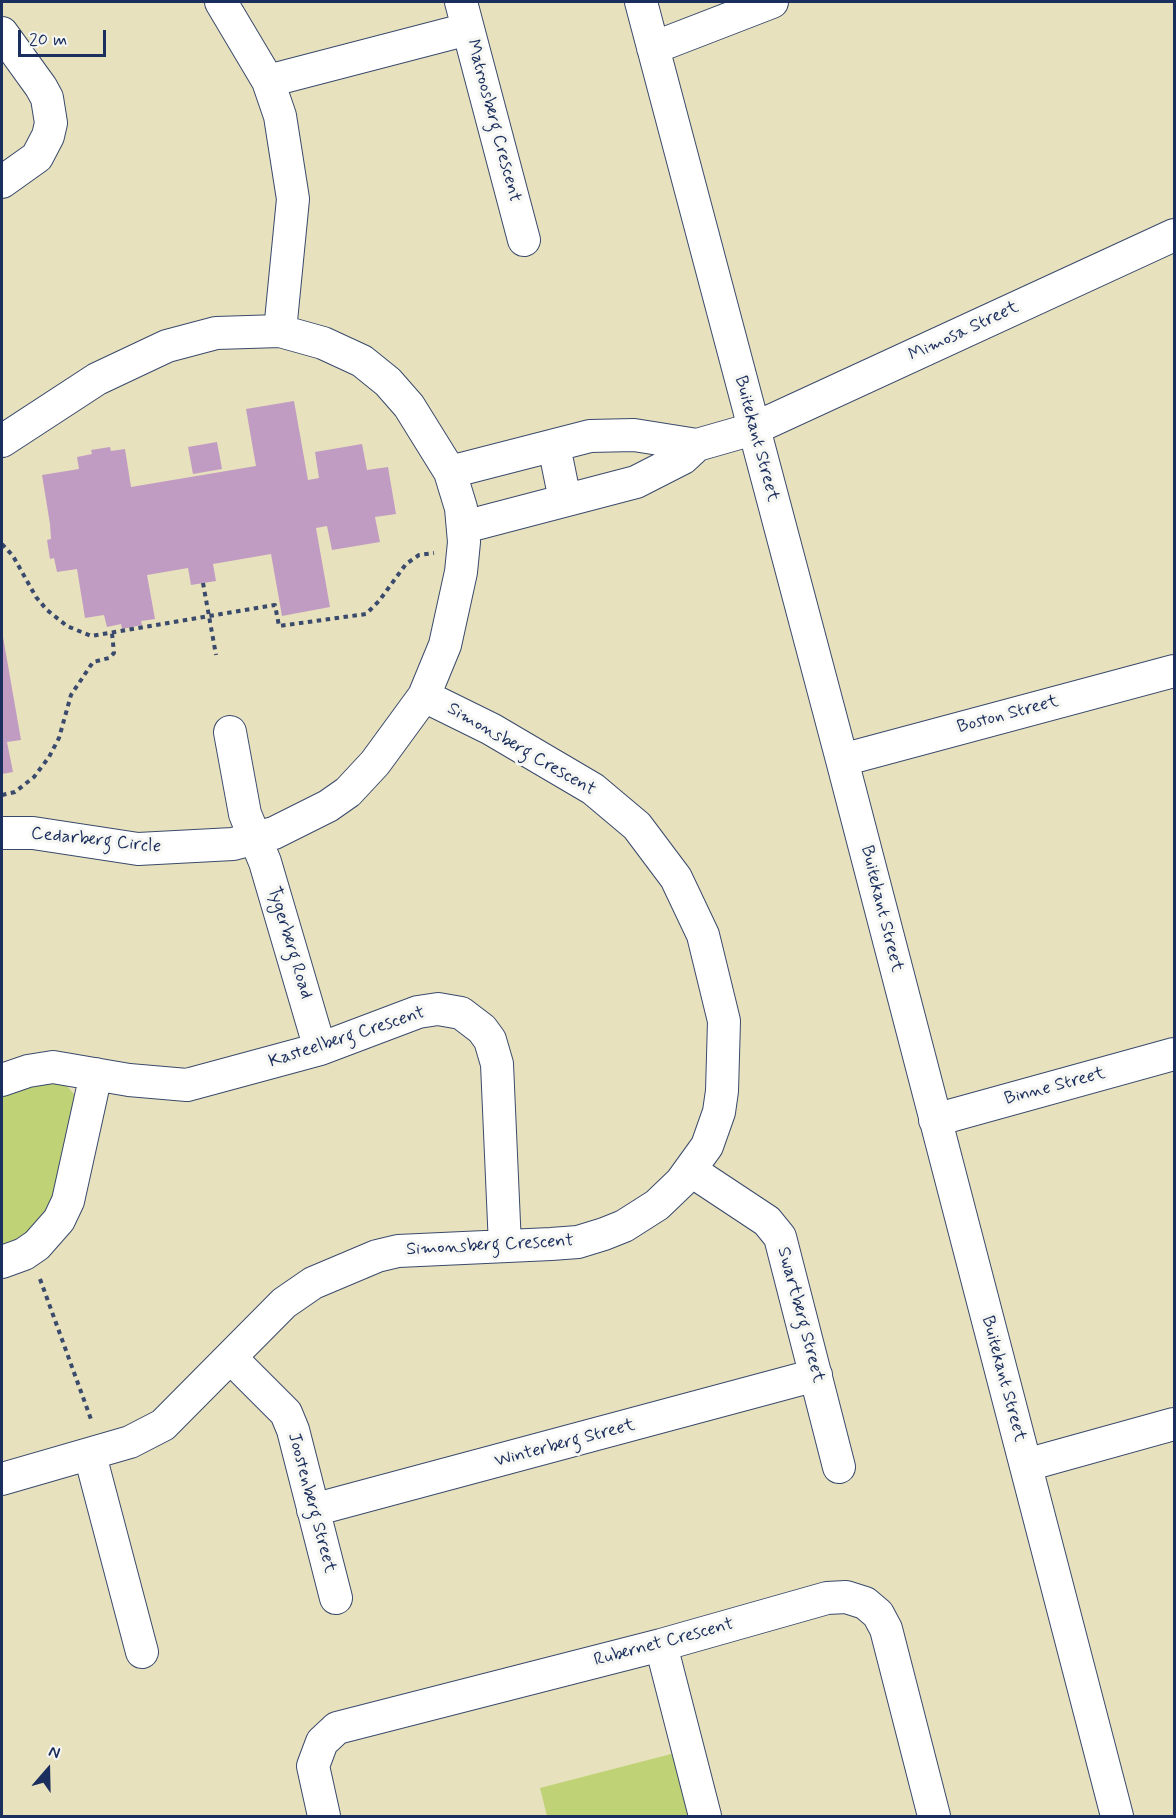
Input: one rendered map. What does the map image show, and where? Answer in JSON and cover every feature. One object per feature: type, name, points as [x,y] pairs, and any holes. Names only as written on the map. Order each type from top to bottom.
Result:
[{"type":"street","points":[[221,2],[268,81],[280,116],[292,199],[280,331]]},
{"type":"street","name":"Buitekant Street","points":[[641,2],[842,760],[1117,1816]]},
{"type":"street","points":[[653,48],[772,2]]},
{"type":"street","points":[[268,81],[465,15]]},
{"type":"street","name":"Matroosberg Crescent","points":[[465,15],[524,240]]},
{"type":"street","points":[[2,33],[47,98],[51,123],[37,157],[2,182]]},
{"type":"street","name":"Mimosa Street","points":[[697,445],[753,429],[1174,235]]},
{"type":"street","name":"Cedarberg Circle","points":[[2,441],[97,379],[167,346],[216,333],[280,331],[324,343],[375,370],[409,405],[450,472],[459,499],[463,538],[445,645],[424,696],[375,763],[348,792],[307,818],[256,838],[233,844],[138,849],[33,833],[2,833]]},
{"type":"street","points":[[450,472],[590,436],[634,435],[697,445]]},
{"type":"street","points":[[463,538],[566,500],[636,482],[683,458],[697,445]]},
{"type":"street","points":[[554,446],[566,500]]},
{"type":"street","name":"Boston Street","points":[[842,760],[1174,671]]},
{"type":"street","name":"Simonsberg Crescent","points":[[2,1479],[130,1442],[163,1425],[284,1303],[299,1291],[377,1256],[398,1251],[578,1242],[614,1230],[657,1205],[690,1170],[707,1146],[719,1112],[725,1033],[723,1010],[704,935],[676,878],[637,826],[593,789],[500,734],[424,696]]},
{"type":"street","name":"Tygerberg Road","points":[[230,732],[245,814],[256,838],[320,1049]]},
{"type":"street","name":"Kasteelberg Crescent","points":[[2,1080],[40,1068],[74,1069],[96,1074],[187,1085],[320,1049],[428,1010],[448,1010],[461,1013],[482,1029],[490,1040],[497,1064],[505,1246]]},
{"type":"street","name":"Binne Street","points":[[935,1120],[1174,1054]]},
{"type":"street","points":[[15,1256],[43,1239],[59,1220],[68,1202],[96,1074]]},
{"type":"street","name":"Swartberg Street","points":[[690,1170],[767,1221],[780,1237],[839,1467]]},
{"type":"street","name":"Joostenberg Street","points":[[231,1358],[286,1413],[293,1431],[336,1598]]},
{"type":"street","name":"Winterberg Street","points":[[313,1510],[816,1375]]},
{"type":"street","points":[[1026,1465],[1174,1424]]},
{"type":"street","points":[[96,1453],[142,1652]]},
{"type":"street","name":"Rubernet Crescent","points":[[324,1816],[313,1766],[322,1742],[337,1728],[661,1645],[827,1598],[846,1597],[865,1603],[878,1614],[886,1629],[934,1816]]},
{"type":"street","points":[[661,1645],[705,1816]]},
{"type":"path","points":[[2,544],[13,556],[36,597],[56,619],[91,636],[275,605],[279,626],[366,614],[379,601],[406,564],[419,555],[463,538]]},
{"type":"path","points":[[203,583],[216,655]]},
{"type":"path","points":[[2,795],[15,792],[34,777],[49,758],[59,738],[71,696],[93,662],[109,658],[114,653],[112,633]]},
{"type":"path","points":[[15,1256],[96,1453]]},
{"type":"green space","points":[[63,1082],[75,1095],[77,1105],[58,1194],[31,1234],[2,1250],[2,1092],[27,1083]]},
{"type":"green space","points":[[675,1753],[692,1816],[547,1816],[540,1788]]},
{"type":"building","points":[[294,401],[308,480],[319,478],[315,452],[362,444],[367,470],[388,467],[396,514],[375,517],[380,542],[332,550],[327,526],[316,528],[330,607],[282,616],[271,554],[213,564],[216,581],[191,585],[188,568],[147,575],[155,619],[141,621],[142,625],[122,629],[121,624],[107,627],[104,615],[85,618],[77,569],[57,572],[54,558],[50,559],[47,540],[51,539],[50,524],[42,475],[79,469],[77,457],[92,454],[91,450],[110,447],[111,451],[125,449],[131,487],[256,466],[246,409]]},
{"type":"building","points":[[217,442],[222,469],[193,474],[188,447]]},
{"type":"building","points":[[2,631],[21,740],[7,742],[13,772],[2,774]]}]
